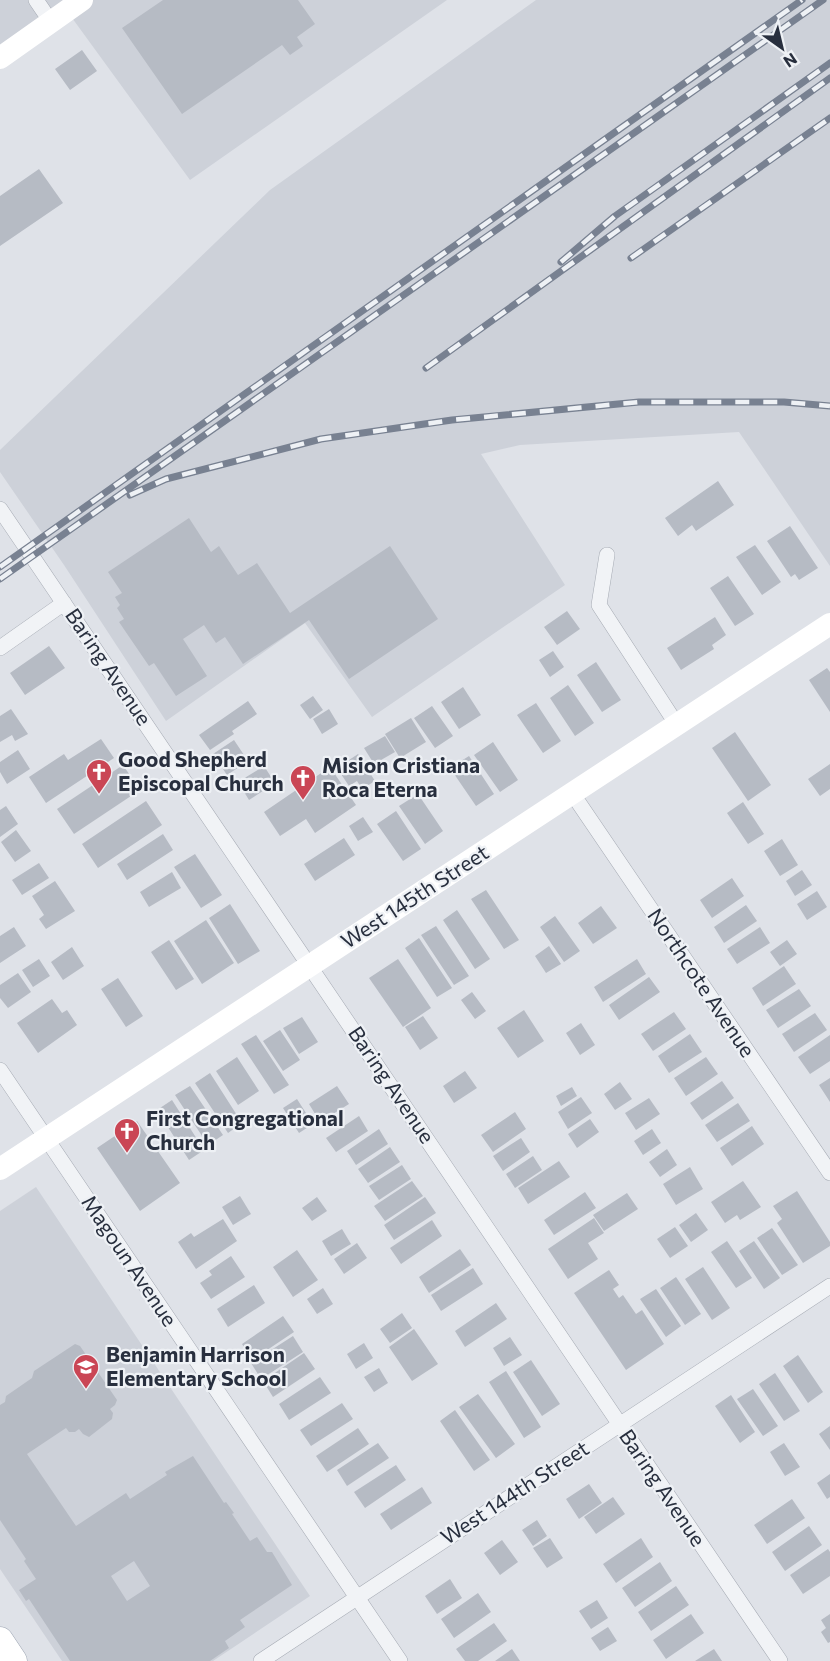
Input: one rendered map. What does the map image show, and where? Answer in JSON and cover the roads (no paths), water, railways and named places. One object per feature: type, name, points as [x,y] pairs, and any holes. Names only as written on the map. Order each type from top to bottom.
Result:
[{"type":"main road","points":[[0,1640],[14,1661]]},
{"type":"street","points":[[36,0],[51,22]]},
{"type":"street","points":[[0,58],[82,0]]},
{"type":"street","name":"Baring Avenue","points":[[0,509],[780,1661]]},
{"type":"street","points":[[606,555],[599,605],[677,725]]},
{"type":"street","points":[[0,648],[64,603]]},
{"type":"street","name":"West 145th Street","points":[[0,1169],[830,624]]},
{"type":"street","name":"Northcote Avenue","points":[[572,794],[830,1173]]},
{"type":"street","name":"Magoun Avenue","points":[[0,1071],[400,1661]]},
{"type":"street","name":"West 144th Street","points":[[261,1661],[830,1286]]},
{"type":"railway","points":[[0,567],[802,0]]},
{"type":"railway","points":[[0,579],[823,0]]},
{"type":"railway","points":[[561,262],[615,216],[830,63]]},
{"type":"railway","points":[[426,368],[830,78]]},
{"type":"railway","points":[[631,258],[830,118]]},
{"type":"railway","points":[[130,495],[166,479],[321,439],[452,420],[639,402],[784,402],[830,406]]},
{"type":"place","name":"Good Shepherd Episcopal Church","points":[[99,795]]},
{"type":"place","name":"Mision Cristiana Roca Eterna","points":[[303,801]]},
{"type":"place","name":"First Congregational Church","points":[[127,1154]]},
{"type":"place","name":"Benjamin Harrison Elementary School","points":[[86,1390]]}]
